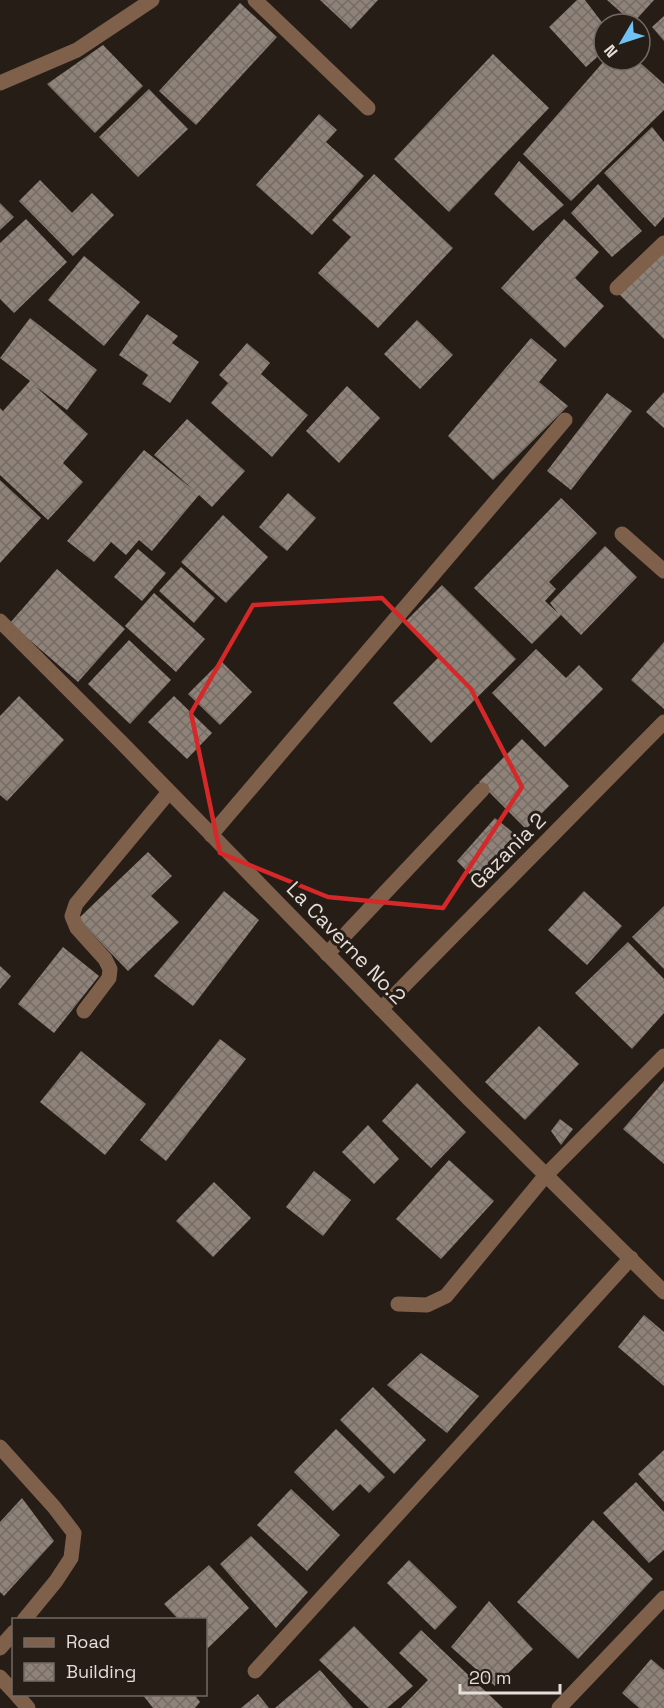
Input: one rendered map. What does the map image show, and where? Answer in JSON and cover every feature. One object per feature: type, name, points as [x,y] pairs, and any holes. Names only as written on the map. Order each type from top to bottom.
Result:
[{"type":"street","points":[[0,83],[77,50],[152,0]]},
{"type":"street","points":[[255,0],[368,108]]},
{"type":"street","points":[[617,288],[664,243]]},
{"type":"street","points":[[211,835],[565,420]]},
{"type":"street","points":[[622,534],[664,571]]},
{"type":"street","name":"La Caverne No.2","points":[[0,621],[468,1098],[664,1292]]},
{"type":"street","name":"Gazania 2","points":[[381,1009],[664,722]]},
{"type":"street","points":[[327,954],[482,790]]},
{"type":"street","points":[[84,1011],[109,978],[110,969],[105,959],[77,928],[72,916],[76,904],[169,792]]},
{"type":"street","points":[[398,1304],[427,1305],[446,1296],[546,1175],[664,1056]]},
{"type":"street","points":[[255,1671],[631,1258]]},
{"type":"street","points":[[0,1448],[74,1533],[71,1558],[56,1581],[26,1618]]},
{"type":"street","points":[[559,1708],[664,1598]]},
{"type":"street","points":[[0,1648],[12,1634]]},
{"type":"street","points":[[0,1677],[12,1690]]},
{"type":"street","points":[[18,1696],[28,1708]]},
{"type":"highlighted area","points":[[382,598],[471,689],[522,787],[443,908],[328,897],[220,853],[191,713],[253,605]]},
{"type":"building","points":[[320,0],[378,0],[351,29]]},
{"type":"building","points":[[577,0],[585,0],[594,12],[592,12],[592,62],[586,67],[549,27]]},
{"type":"building","points":[[607,0],[654,0],[643,12],[621,12]]},
{"type":"building","points":[[240,3],[277,37],[196,125],[159,91]]},
{"type":"building","points":[[664,16],[664,41],[652,27]]},
{"type":"building","points":[[103,45],[143,86],[95,133],[47,84]]},
{"type":"building","points":[[493,54],[549,108],[449,212],[394,159]]},
{"type":"building","points":[[595,72],[650,72],[664,84],[664,110],[571,201],[523,154]]},
{"type":"building","points":[[149,89],[188,129],[138,177],[99,137]]},
{"type":"building","points":[[319,114],[337,130],[326,142],[364,176],[312,235],[256,185]]},
{"type":"building","points":[[652,127],[664,142],[664,217],[655,227],[604,173]]},
{"type":"building","points":[[519,161],[564,205],[533,231],[494,194]]},
{"type":"building","points":[[374,174],[453,248],[378,328],[318,273],[351,237],[332,220]]},
{"type":"building","points":[[40,180],[72,213],[92,193],[114,215],[73,256],[19,201]]},
{"type":"building","points":[[598,184],[642,231],[612,257],[571,213]]},
{"type":"building","points":[[0,203],[14,217],[0,230]]},
{"type":"building","points":[[26,219],[67,262],[14,313],[0,299],[0,243]]},
{"type":"building","points":[[564,219],[599,252],[575,278],[604,306],[565,348],[501,288]]},
{"type":"building","points":[[664,249],[664,339],[619,294]]},
{"type":"building","points":[[84,256],[140,302],[104,346],[48,300]]},
{"type":"building","points":[[147,314],[178,336],[172,343],[199,362],[170,403],[142,384],[148,375],[119,355]]},
{"type":"building","points":[[30,318],[97,370],[67,410],[35,386],[88,434],[63,463],[83,482],[48,520],[0,475],[0,408],[3,411],[30,381],[0,358]]},
{"type":"building","points":[[417,320],[453,355],[420,389],[384,354]]},
{"type":"building","points":[[531,338],[557,360],[539,382],[568,406],[493,480],[448,436]]},
{"type":"building","points":[[247,343],[270,363],[261,374],[308,415],[272,457],[211,403],[228,383],[219,375]]},
{"type":"building","points":[[347,386],[380,418],[339,463],[306,431]]},
{"type":"building","points":[[664,392],[664,428],[646,412]]},
{"type":"building","points":[[607,393],[632,411],[571,490],[547,471]]},
{"type":"building","points":[[187,419],[245,471],[212,507],[199,495],[152,551],[139,540],[126,555],[111,542],[94,562],[67,541],[144,450],[195,491],[154,455]]},
{"type":"building","points":[[0,480],[41,518],[0,563]]},
{"type":"building","points":[[288,493],[316,518],[287,551],[259,527]]},
{"type":"building","points":[[561,498],[597,533],[549,582],[556,589],[545,601],[558,613],[550,603],[605,546],[637,577],[581,635],[561,615],[532,644],[474,588]]},
{"type":"building","points":[[223,515],[268,557],[226,603],[181,562]]},
{"type":"building","points":[[138,549],[166,573],[142,601],[114,577]]},
{"type":"building","points":[[181,567],[215,598],[194,623],[159,591]]},
{"type":"building","points":[[57,569],[125,629],[78,682],[10,623]]},
{"type":"building","points":[[442,585],[516,659],[431,743],[393,703],[439,657],[405,622]]},
{"type":"building","points":[[154,593],[205,639],[176,672],[125,626]]},
{"type":"building","points":[[129,640],[171,680],[130,724],[88,684]]},
{"type":"building","points":[[664,642],[664,709],[631,680]]},
{"type":"building","points":[[536,649],[566,678],[579,665],[603,689],[545,747],[492,693]]},
{"type":"building","points":[[221,661],[252,692],[220,725],[188,694]]},
{"type":"building","points":[[19,696],[64,740],[7,801],[0,795],[0,716]]},
{"type":"building","points":[[174,696],[212,733],[187,759],[148,722]]},
{"type":"building","points":[[522,739],[569,786],[526,829],[479,782]]},
{"type":"building","points":[[495,818],[526,843],[483,888],[457,861]]},
{"type":"building","points":[[148,852],[172,876],[151,896],[179,922],[128,971],[78,919]]},
{"type":"building","points":[[224,891],[259,920],[193,1006],[154,976]]},
{"type":"building","points":[[584,891],[622,926],[587,965],[548,930]]},
{"type":"building","points":[[664,906],[664,969],[632,937]]},
{"type":"building","points":[[628,942],[664,979],[664,1013],[632,1049],[575,993]]},
{"type":"building","points":[[63,947],[99,976],[54,1033],[18,1004]]},
{"type":"building","points":[[0,966],[11,976],[0,989]]},
{"type":"building","points":[[539,1026],[579,1064],[525,1120],[485,1082]]},
{"type":"building","points":[[220,1039],[246,1059],[166,1161],[140,1140]]},
{"type":"building","points":[[81,1051],[146,1104],[105,1155],[40,1102]]},
{"type":"building","points":[[664,1081],[664,1164],[623,1129]]},
{"type":"building","points":[[417,1083],[466,1132],[431,1168],[382,1121]]},
{"type":"building","points":[[560,1119],[573,1129],[561,1145],[551,1131]]},
{"type":"building","points":[[368,1125],[399,1159],[374,1184],[342,1152]]},
{"type":"building","points":[[449,1160],[494,1201],[441,1259],[396,1219]]},
{"type":"building","points":[[314,1171],[351,1200],[323,1236],[286,1207]]},
{"type":"building","points":[[214,1182],[251,1218],[213,1257],[176,1221]]},
{"type":"building","points":[[644,1315],[664,1332],[664,1386],[618,1347]]},
{"type":"building","points":[[421,1353],[479,1396],[447,1433],[387,1385]]},
{"type":"building","points":[[373,1387],[426,1440],[394,1474],[340,1420]]},
{"type":"building","points":[[336,1429],[385,1477],[369,1493],[360,1484],[333,1511],[294,1472]]},
{"type":"building","points":[[664,1450],[664,1502],[638,1474]]},
{"type":"building","points":[[636,1482],[664,1512],[664,1550],[649,1563],[603,1513]]},
{"type":"building","points":[[291,1489],[340,1535],[307,1571],[257,1525]]},
{"type":"building","points":[[22,1498],[54,1541],[4,1596],[0,1592],[0,1522]]},
{"type":"building","points":[[593,1520],[653,1579],[578,1659],[517,1602]]},
{"type":"building","points":[[251,1536],[308,1592],[276,1628],[220,1564]]},
{"type":"building","points":[[409,1560],[457,1607],[435,1630],[387,1583]]},
{"type":"building","points":[[209,1565],[249,1608],[208,1648],[207,1618],[177,1618],[164,1604]]},
{"type":"building","points":[[489,1601],[533,1649],[495,1686],[451,1647]]},
{"type":"building","points":[[354,1626],[413,1686],[387,1708],[369,1708],[319,1660]]},
{"type":"building","points":[[421,1630],[503,1708],[401,1708],[428,1680],[399,1653]]},
{"type":"building","points":[[651,1659],[664,1670],[664,1708],[639,1708],[622,1693]]},
{"type":"building","points":[[320,1670],[353,1708],[275,1708]]},
{"type":"building","points":[[258,1694],[269,1708],[241,1708]]},
{"type":"building","points":[[144,1696],[196,1696],[200,1702],[195,1708],[153,1708]]}]
